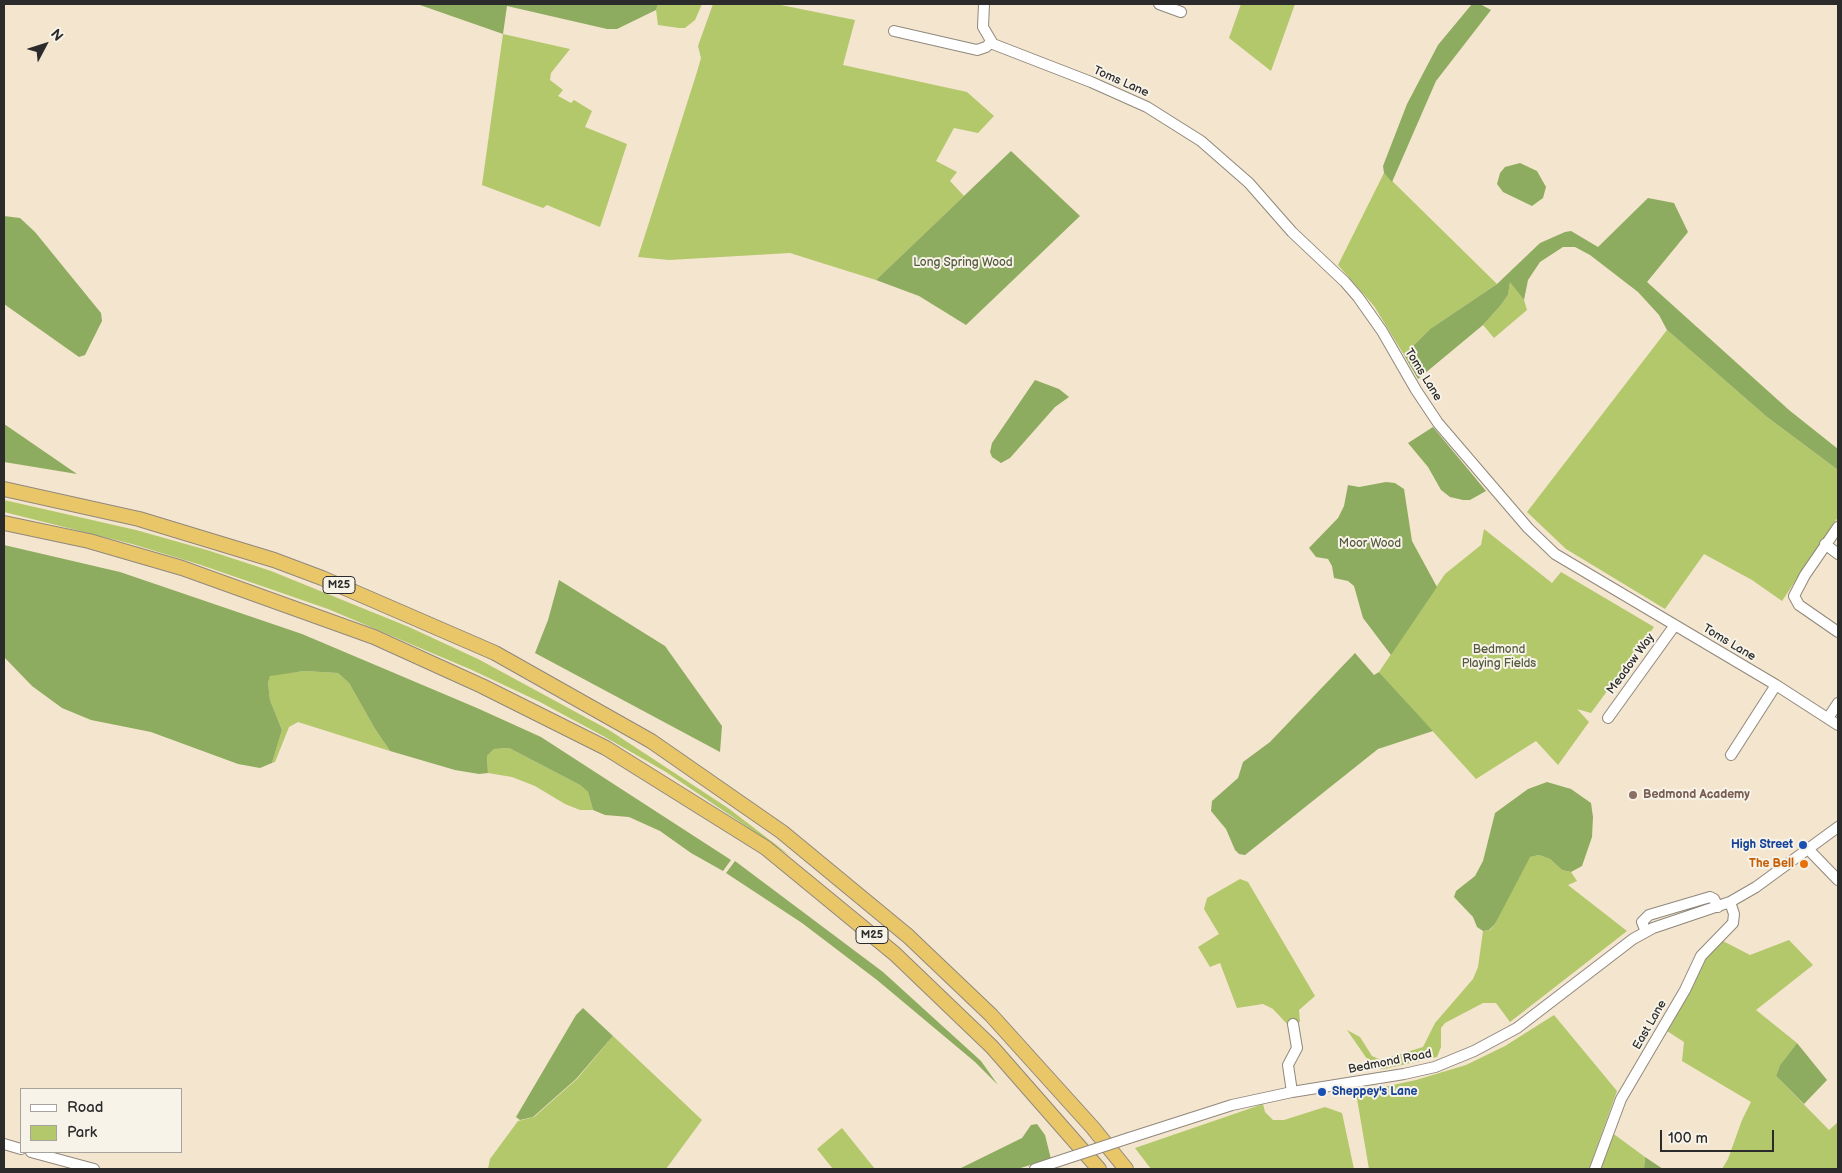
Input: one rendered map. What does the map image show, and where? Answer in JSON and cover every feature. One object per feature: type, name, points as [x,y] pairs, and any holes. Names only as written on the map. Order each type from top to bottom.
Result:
[{"type":"highway","name":"M25","points":[[4,489],[139,519],[274,560],[322,578],[495,653],[650,741],[782,832],[908,936],[991,1015],[1093,1128],[1126,1169]]},
{"type":"highway","name":"M25","points":[[4,523],[89,541],[182,568],[374,638],[482,686],[606,748],[766,848],[888,948],[992,1048],[1099,1169]]},
{"type":"street","points":[[894,31],[977,50],[986,47],[991,42],[982,23],[984,4]]},
{"type":"street","points":[[1159,4],[1181,12]]},
{"type":"street","name":"Toms Lane","points":[[991,42],[1000,49],[1091,82],[1140,104],[1172,122],[1217,154],[1257,191],[1292,232],[1345,282],[1375,320],[1416,390],[1438,423],[1541,542],[1570,564],[1776,685],[1838,725]]},
{"type":"street","points":[[1838,527],[1795,591],[1794,596],[1799,605],[1838,632]]},
{"type":"street","points":[[1825,544],[1838,554]]},
{"type":"street","name":"Meadow Way","points":[[1608,718],[1675,625]]},
{"type":"street","points":[[1731,755],[1776,685]]},
{"type":"street","points":[[1828,718],[1838,703]]},
{"type":"street","points":[[1730,902],[1809,850],[1838,827]]},
{"type":"street","points":[[1809,850],[1838,880]]},
{"type":"street","name":"Bedmond Road","points":[[1035,1169],[1232,1105],[1292,1092],[1404,1074],[1435,1067],[1474,1051],[1517,1028],[1646,932],[1730,902]]},
{"type":"street","name":"East Lane","points":[[1595,1169],[1620,1099],[1685,990],[1701,956],[1733,923],[1734,914],[1730,902]]},
{"type":"street","points":[[1292,1092],[1288,1066],[1297,1048],[1293,1024]]},
{"type":"street","points":[[4,1144],[20,1149]]},
{"type":"street","points":[[35,1153],[94,1169]]},
{"type":"green space","points":[[417,4],[658,4],[656,10],[617,29],[607,29],[507,6],[503,34]]},
{"type":"green space","points":[[658,4],[702,4],[695,20],[685,28],[679,28],[658,25],[656,10]]},
{"type":"green space","points":[[713,4],[776,4],[855,20],[843,65],[967,92],[994,116],[978,133],[954,128],[936,161],[957,172],[950,181],[964,196],[876,280],[790,253],[669,260],[638,257],[697,72],[701,58],[698,46]]},
{"type":"green space","points":[[1241,4],[1295,4],[1271,71],[1229,38]]},
{"type":"green space","points":[[1472,4],[1480,4],[1491,10],[1436,81],[1392,182],[1384,173],[1383,166],[1407,104],[1438,45]]},
{"type":"green space","points":[[503,34],[570,49],[551,73],[550,80],[563,90],[558,96],[571,103],[574,100],[592,111],[585,127],[627,144],[600,227],[547,205],[543,208],[482,185]]},
{"type":"green space","name":"Long Spring Wood","points":[[1011,151],[1080,216],[966,325],[919,296],[876,280]]},
{"type":"green space","points":[[1520,163],[1537,171],[1546,187],[1543,198],[1532,206],[1503,192],[1497,184],[1500,173],[1505,167]]},
{"type":"green space","points":[[1384,173],[1497,284],[1430,329],[1404,355],[1374,306],[1338,265]]},
{"type":"green space","points":[[1648,198],[1674,203],[1688,232],[1647,282],[1789,410],[1838,449],[1838,470],[1767,417],[1667,330],[1659,315],[1638,292],[1590,255],[1575,247],[1563,247],[1540,262],[1528,280],[1524,300],[1510,282],[1508,295],[1483,325],[1418,379],[1404,355],[1430,329],[1497,284],[1540,243],[1571,231],[1598,247]]},
{"type":"green space","points":[[4,216],[20,218],[35,232],[101,313],[102,321],[85,355],[79,357],[4,304]]},
{"type":"green space","points":[[1510,281],[1524,300],[1527,310],[1494,338],[1483,325],[1508,295]]},
{"type":"green space","points":[[1667,330],[1767,417],[1838,470],[1838,517],[1782,601],[1752,580],[1704,554],[1665,609],[1566,549],[1527,512]]},
{"type":"green space","points":[[1035,380],[1059,389],[1069,397],[1055,407],[1010,458],[1001,463],[992,457],[990,452],[992,443]]},
{"type":"green space","points":[[4,424],[10,428],[77,474],[4,462]]},
{"type":"green space","points":[[1433,427],[1486,491],[1470,500],[1463,500],[1450,497],[1441,490],[1428,467],[1408,443]]},
{"type":"green space","name":"Moor Wood","points":[[1386,482],[1395,483],[1404,489],[1412,541],[1437,587],[1391,655],[1363,618],[1354,586],[1348,581],[1334,578],[1332,566],[1328,559],[1316,557],[1309,548],[1338,518],[1344,506],[1348,485],[1359,487]]},
{"type":"green space","points":[[4,500],[136,530],[207,550],[271,571],[409,627],[478,659],[609,730],[728,808],[792,857],[666,772],[540,702],[472,670],[328,609],[201,565],[132,544],[4,512]]},
{"type":"green space","name":"Bedmond Playing Fields","points":[[1484,529],[1552,583],[1561,572],[1654,627],[1591,713],[1577,709],[1589,722],[1558,765],[1536,741],[1476,779],[1379,672],[1445,574],[1481,545]]},
{"type":"green space","points":[[4,545],[120,572],[302,634],[477,708],[541,737],[731,860],[723,871],[691,853],[660,831],[629,817],[605,815],[593,810],[588,792],[580,785],[509,748],[494,749],[487,756],[488,773],[479,774],[455,770],[390,751],[349,683],[338,673],[304,671],[270,676],[268,683],[270,700],[282,730],[272,763],[260,768],[238,764],[151,732],[91,720],[62,708],[32,686],[4,657]]},
{"type":"green space","points":[[559,580],[665,646],[722,726],[720,752],[535,653],[548,620]]},
{"type":"green space","points":[[1355,653],[1374,675],[1379,672],[1433,731],[1378,749],[1245,855],[1239,854],[1235,850],[1226,829],[1211,811],[1212,801],[1238,778],[1243,762],[1270,742]]},
{"type":"green space","points":[[304,671],[338,673],[349,683],[390,751],[298,722],[289,727],[275,762],[272,763],[282,730],[270,700],[268,683],[270,675]]},
{"type":"green space","points":[[509,748],[580,785],[588,792],[593,810],[580,810],[565,804],[535,786],[512,777],[488,773],[487,756],[494,749]]},
{"type":"green space","points":[[1547,782],[1571,789],[1591,803],[1593,817],[1592,837],[1582,866],[1571,872],[1562,870],[1550,859],[1539,855],[1530,857],[1495,924],[1489,930],[1483,931],[1477,927],[1473,917],[1454,897],[1456,891],[1475,876],[1483,861],[1495,813],[1528,789]]},
{"type":"green space","points":[[1539,855],[1550,859],[1562,870],[1571,872],[1577,881],[1568,885],[1627,931],[1510,1022],[1496,1003],[1483,1003],[1445,1023],[1441,1028],[1441,1047],[1437,1057],[1384,1069],[1374,1069],[1347,1030],[1360,1037],[1372,1056],[1381,1060],[1423,1047],[1435,1023],[1473,979],[1478,967],[1483,931],[1490,930],[1495,924],[1524,864],[1530,857]]},
{"type":"green space","points":[[735,861],[883,972],[981,1061],[998,1085],[975,1062],[877,980],[802,923],[726,873]]},
{"type":"green space","points":[[1240,879],[1248,882],[1315,996],[1299,1010],[1300,1022],[1288,1025],[1273,1009],[1263,1004],[1237,1008],[1220,963],[1210,967],[1198,947],[1219,934],[1204,909],[1207,898]]},
{"type":"green space","points":[[1721,940],[1750,955],[1789,940],[1813,965],[1756,1010],[1797,1043],[1780,1065],[1776,1076],[1829,1130],[1838,1122],[1838,1169],[1722,1169],[1728,1159],[1742,1120],[1751,1102],[1682,1061],[1684,1042],[1664,1029],[1703,963]]},
{"type":"green space","points":[[583,1008],[613,1036],[576,1079],[533,1117],[520,1120],[516,1117],[576,1015]]},
{"type":"green space","points":[[1554,1015],[1617,1091],[1589,1169],[1369,1169],[1356,1093],[1416,1080],[1466,1065],[1505,1046]]},
{"type":"green space","points":[[613,1036],[702,1120],[666,1169],[488,1169],[490,1159],[518,1121],[534,1117],[577,1079]]},
{"type":"green space","points":[[1797,1043],[1827,1080],[1804,1104],[1776,1076],[1780,1065]]},
{"type":"green space","points":[[1263,1104],[1265,1112],[1273,1120],[1284,1120],[1325,1107],[1342,1113],[1354,1169],[1151,1169],[1135,1148]]},
{"type":"green space","points":[[1037,1124],[1045,1135],[1051,1159],[1017,1169],[959,1169],[1022,1138],[1031,1125]]},
{"type":"green space","points":[[842,1128],[875,1169],[833,1169],[817,1149]]},
{"type":"green space","points":[[1611,1132],[1645,1157],[1644,1169],[1597,1169]]},
{"type":"green space","points":[[1645,1157],[1663,1169],[1644,1169]]},
{"type":"place","name":"Bedmond Academy","points":[[1633,795]]},
{"type":"place","name":"High Street","points":[[1803,845]]},
{"type":"place","name":"The Bell","points":[[1804,864]]},
{"type":"place","name":"Sheppey's Lane","points":[[1322,1092]]}]
